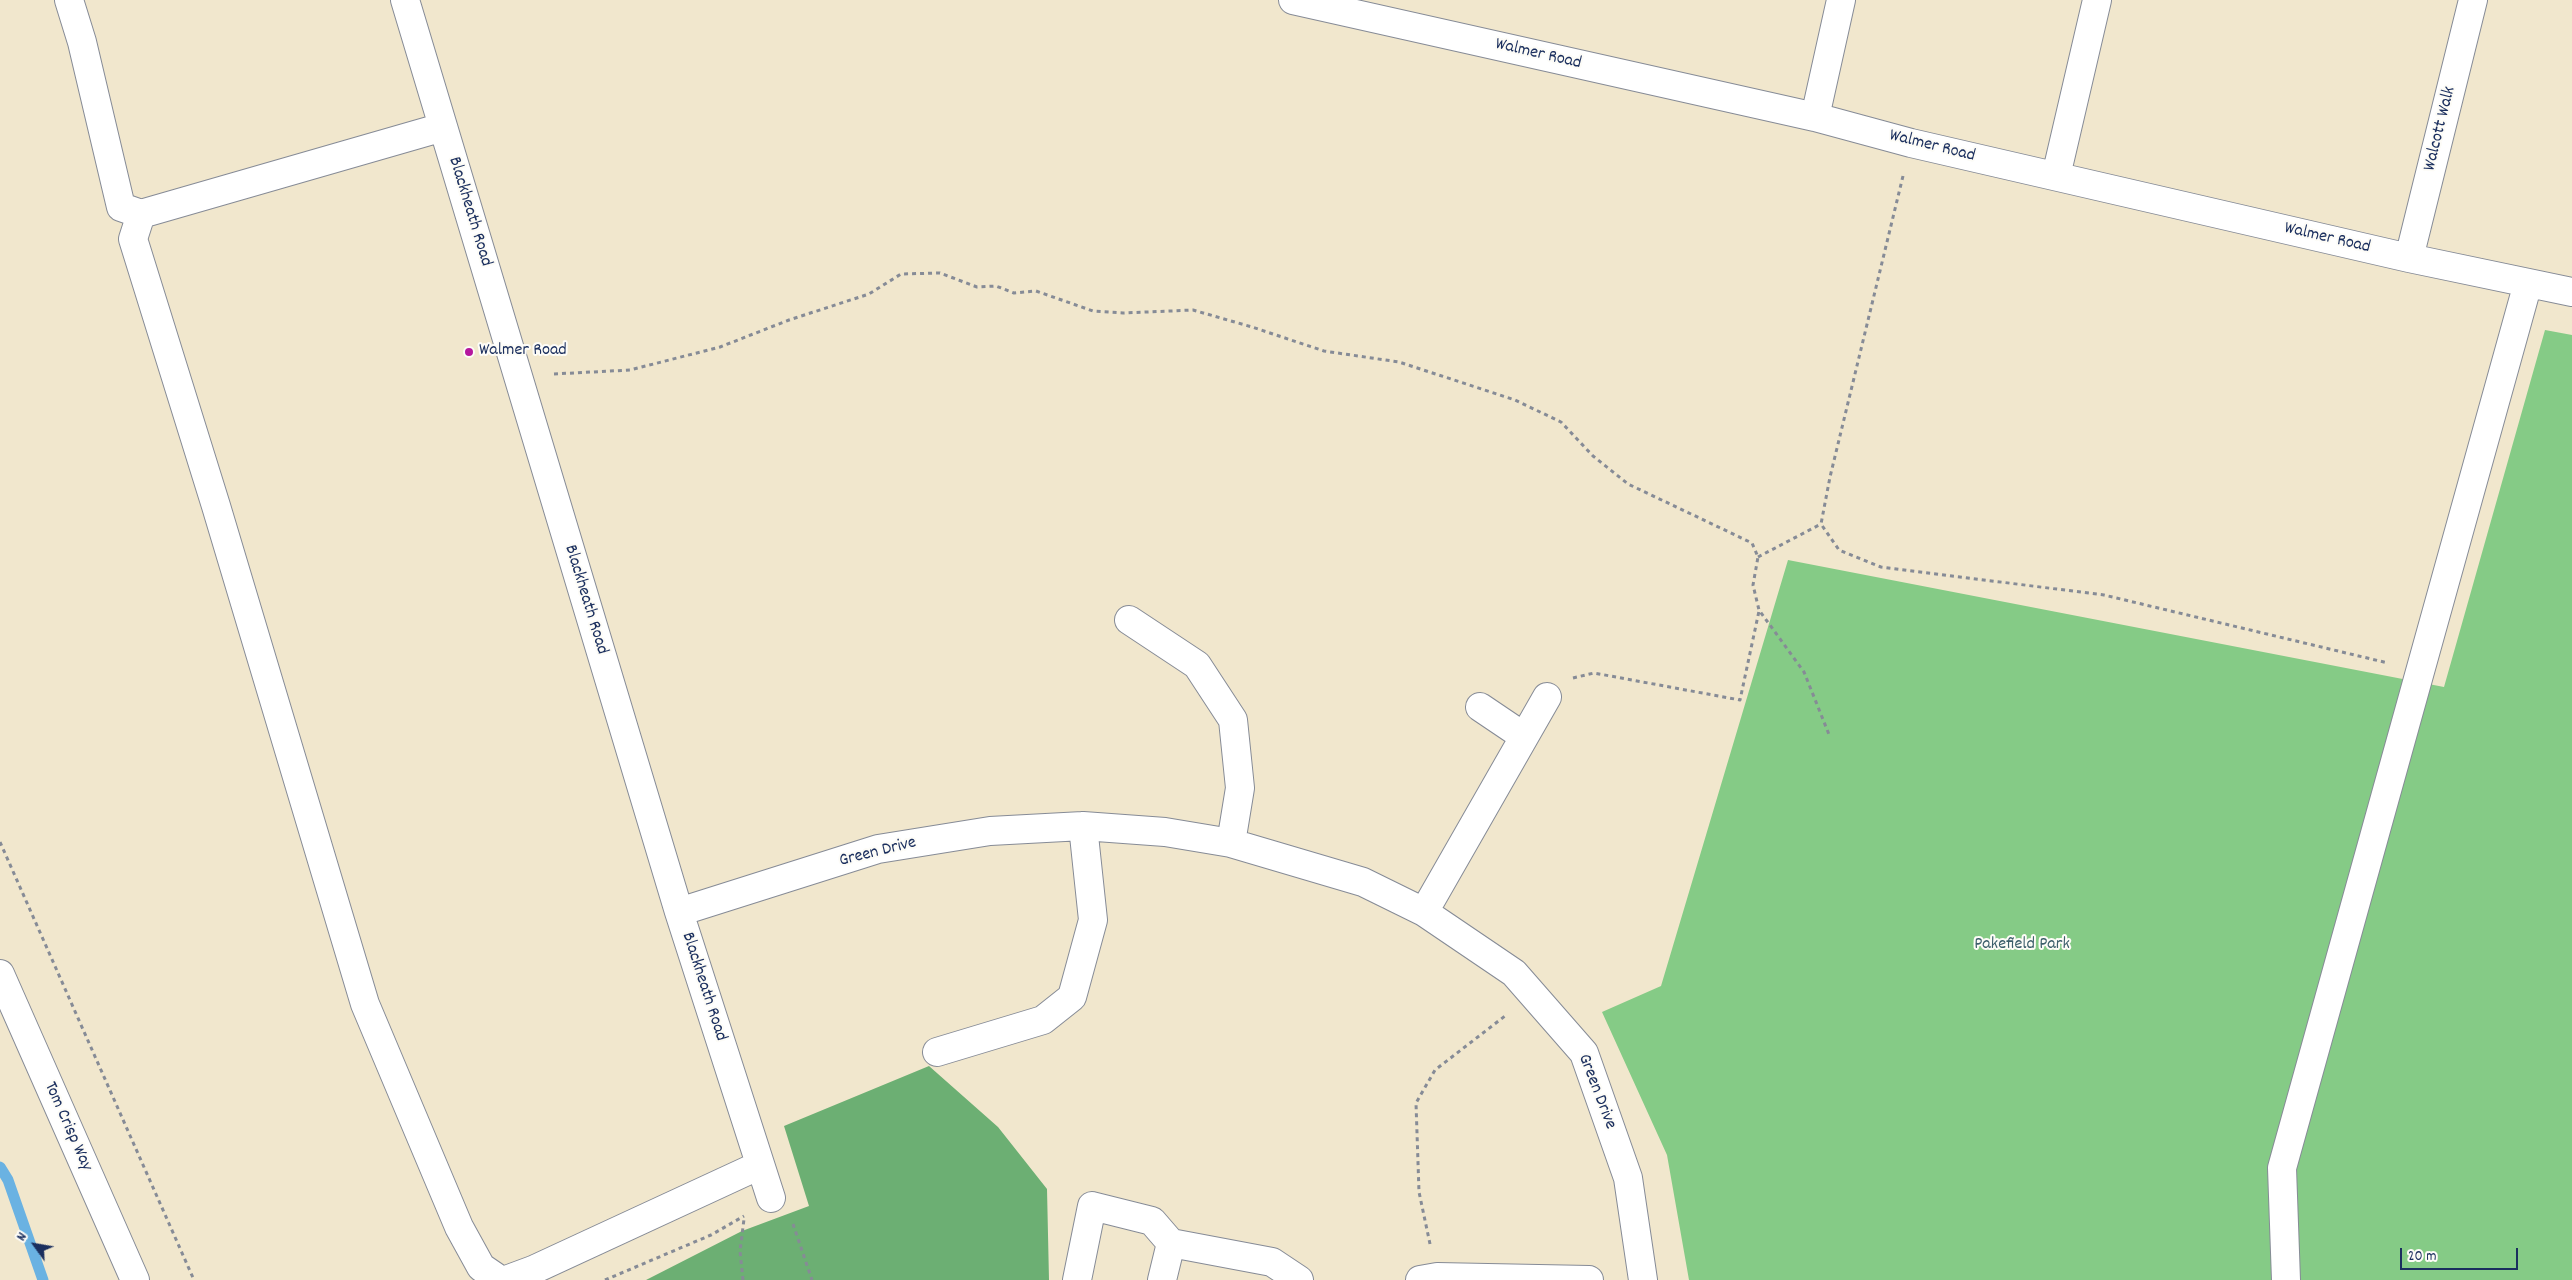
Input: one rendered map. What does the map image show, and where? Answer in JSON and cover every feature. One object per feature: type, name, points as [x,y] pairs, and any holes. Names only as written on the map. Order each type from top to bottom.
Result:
[{"type":"main road","points":[[69,0],[82,42],[121,208],[141,214],[443,127]]},
{"type":"main road","name":"Blackheath Road","points":[[405,0],[679,912],[771,1198]]},
{"type":"main road","points":[[1815,118],[1841,0]]},
{"type":"main road","points":[[2056,176],[2098,0]]},
{"type":"main road","name":"Walcott Walk","points":[[2409,258],[2473,0]]},
{"type":"main road","name":"Walmer Road","points":[[1304,1],[1815,118],[1911,143],[2409,258],[2572,292]]},
{"type":"main road","points":[[141,214],[133,239],[216,506],[365,1004],[459,1227],[481,1267],[500,1280]]},
{"type":"main road","points":[[2286,1280],[2282,1168],[2528,283]]},
{"type":"main road","points":[[1129,620],[1197,665],[1233,720],[1240,788],[1232,843]]},
{"type":"main road","points":[[1424,912],[1547,697]]},
{"type":"main road","points":[[1480,707],[1523,736]]},
{"type":"main road","points":[[937,1052],[1043,1020],[1072,997],[1093,920],[1084,826]]},
{"type":"main road","name":"Green Drive","points":[[679,912],[878,849],[990,830],[1084,826],[1165,832],[1232,843],[1363,882],[1424,912],[1514,972],[1584,1053],[1628,1178],[1643,1280]]},
{"type":"main road","name":"Tom Crisp Way","points":[[0,974],[135,1280]]},
{"type":"main road","points":[[506,1280],[533,1270],[760,1165]]},
{"type":"main road","points":[[1077,1280],[1092,1206],[1152,1221],[1171,1243],[1272,1262],[1299,1280]]},
{"type":"main road","points":[[1162,1280],[1171,1243]]},
{"type":"main road","points":[[1429,1279],[1589,1280]]},
{"type":"path","points":[[1911,143],[1832,467],[1821,524],[1839,550],[1881,568],[2104,595],[2420,671]]},
{"type":"path","points":[[518,375],[630,370],[720,347],[789,320],[869,294],[900,274],[940,273],[977,287],[996,286],[1014,293],[1036,291],[1093,310],[1123,313],[1192,310],[1252,327],[1324,351],[1399,362],[1515,400],[1560,422],[1593,456],[1628,484],[1752,543],[1758,557],[1754,585],[1759,610],[1740,700],[1594,673],[1567,679],[1547,697]]},
{"type":"path","points":[[1758,557],[1821,524]]},
{"type":"path","points":[[1759,610],[1804,672],[1830,737]]},
{"type":"path","points":[[0,842],[194,1280]]},
{"type":"path","points":[[1429,1279],[1419,1192],[1416,1103],[1435,1070],[1534,995]]},
{"type":"path","points":[[605,1280],[711,1235],[771,1198],[795,1226],[812,1280]]},
{"type":"path","points":[[742,1280],[740,1251],[745,1215]]},
{"type":"green space","name":"Pakefield Park","points":[[2545,330],[2572,335],[2572,1280],[1689,1280],[1667,1155],[1602,1012],[1661,986],[1788,560],[2444,687]]},
{"type":"green space","points":[[929,1066],[998,1127],[1047,1189],[1049,1280],[646,1280],[742,1231],[809,1206],[784,1126]]},
{"type":"waterway","points":[[0,1167],[8,1180],[43,1280]]},
{"type":"place","name":"Walmer Road","points":[[469,352]]}]
